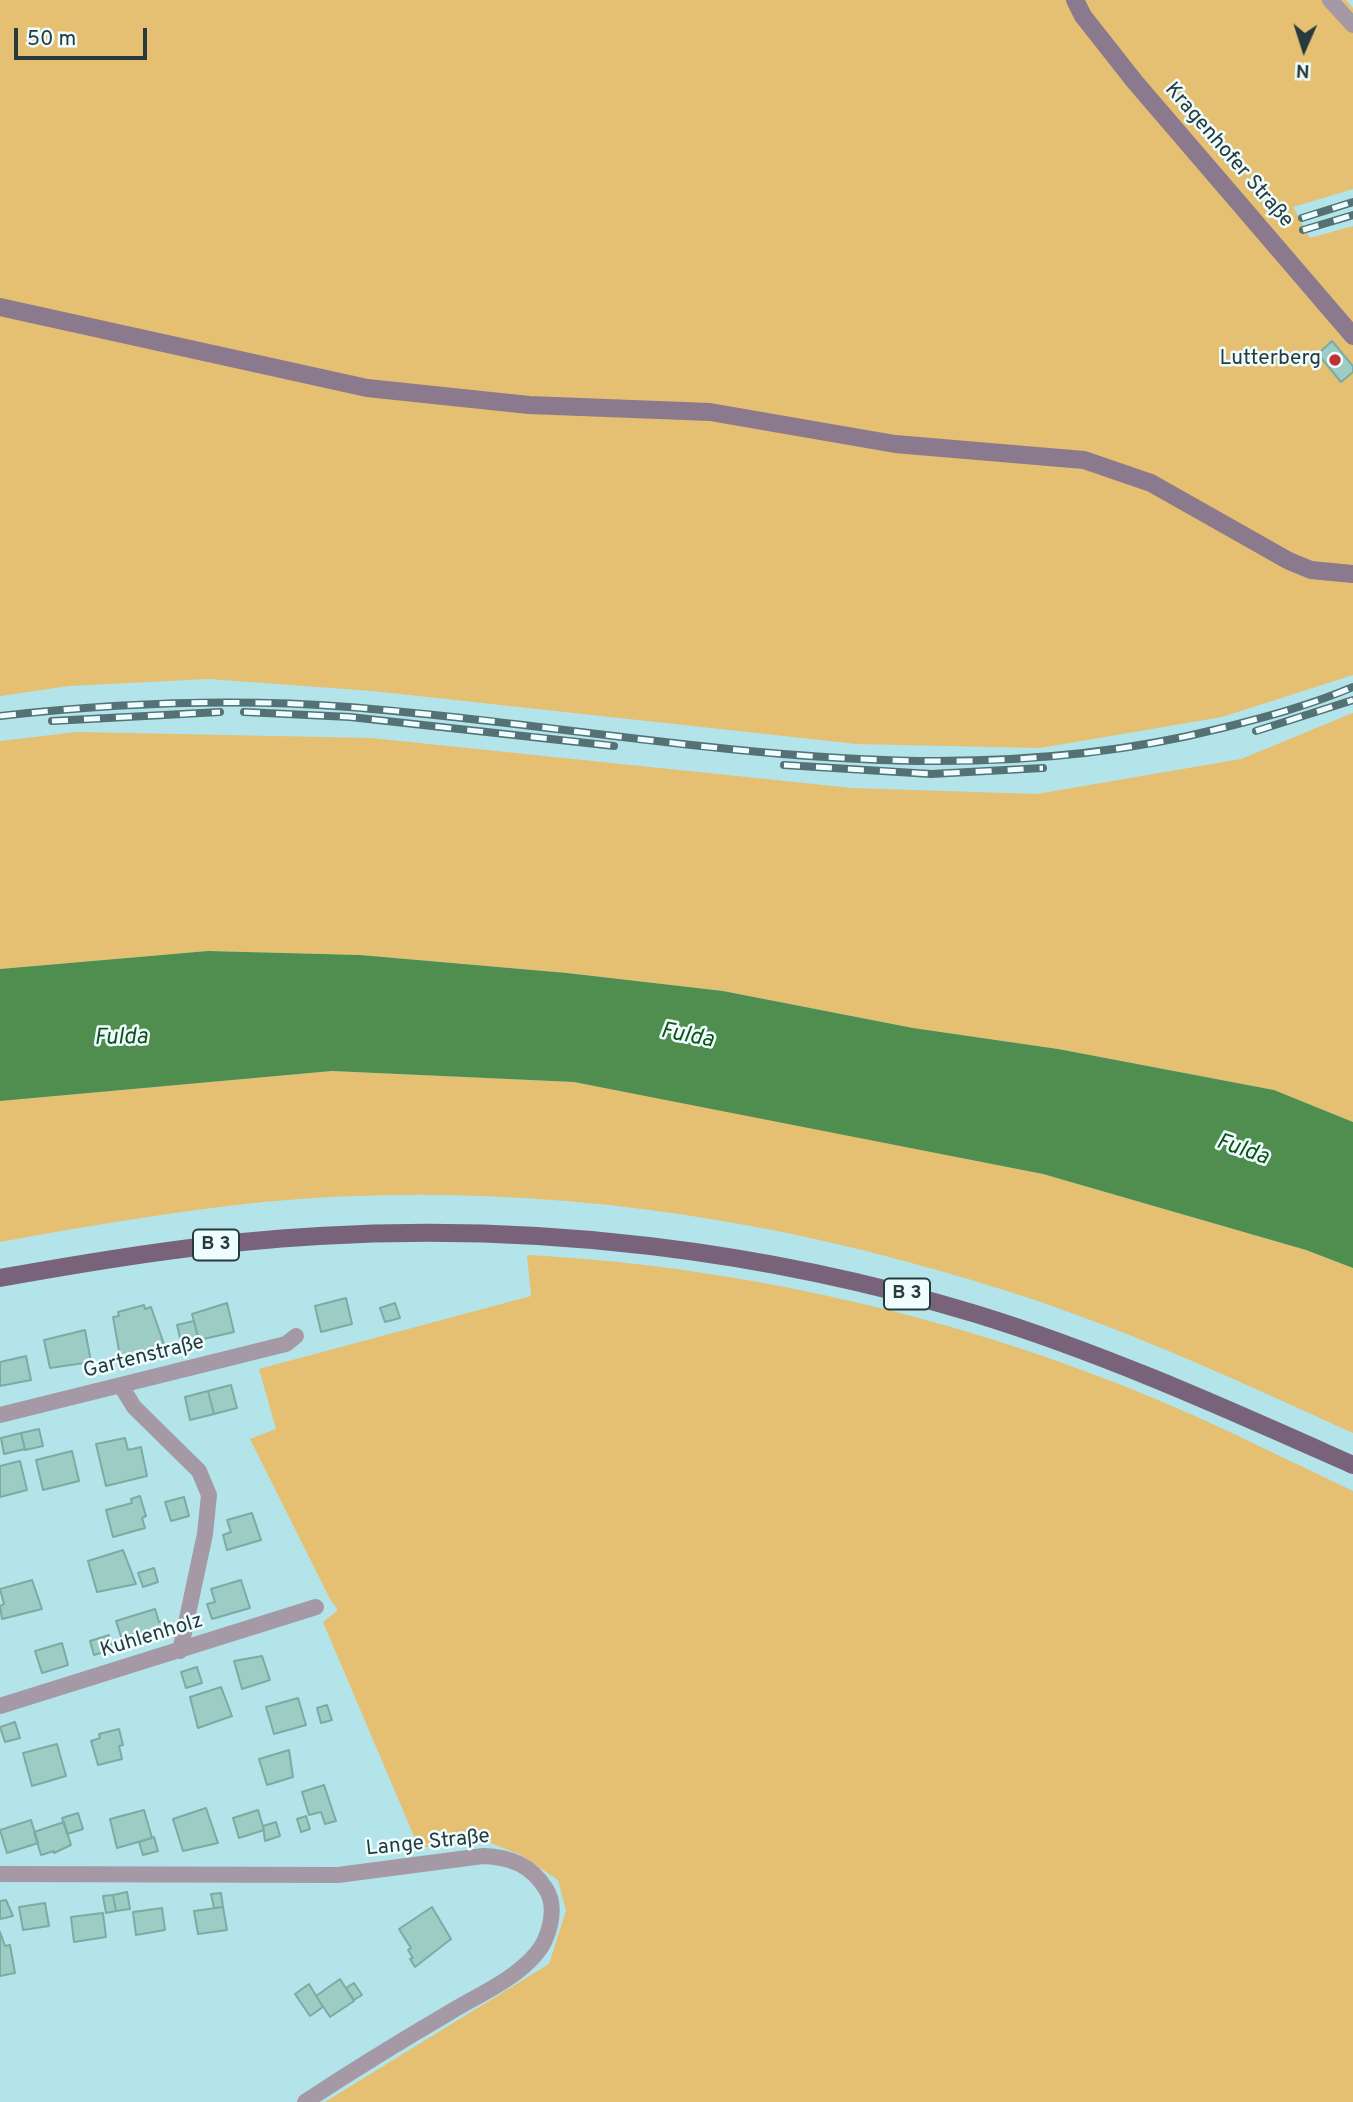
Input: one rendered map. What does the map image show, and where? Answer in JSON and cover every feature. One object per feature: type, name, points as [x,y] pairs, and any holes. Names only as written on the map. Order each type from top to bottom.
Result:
[{"type":"main road","name":"B 3","points":[[0,1278],[212,1245],[318,1236],[434,1232],[568,1237],[701,1252],[907,1294],[1045,1336],[1112,1361],[1353,1465]]},
{"type":"street","name":"Kragenhofer Straße","points":[[1075,0],[1083,16],[1135,82],[1353,336]]},
{"type":"street","points":[[1330,0],[1353,26]]},
{"type":"street","points":[[0,307],[368,388],[529,405],[710,412],[895,444],[1084,460],[1151,483],[1289,561],[1311,570],[1353,574]]},
{"type":"street","name":"Gartenstraße","points":[[0,1415],[286,1344],[296,1336]]},
{"type":"street","points":[[121,1385],[134,1408],[199,1471],[209,1495],[205,1534],[180,1651]]},
{"type":"street","name":"Kuhlenholz","points":[[0,1706],[316,1606]]},
{"type":"street","name":"Lange Straße","points":[[0,1874],[338,1875],[484,1856],[502,1857],[523,1864],[540,1879],[549,1894],[552,1910],[549,1932],[537,1953],[517,1972],[374,2056],[305,2102]]},
{"type":"shaded area","points":[[0,0],[1346,0],[1353,8],[1353,189],[1293,207],[1310,238],[1353,226],[1353,675],[1222,717],[1040,748],[857,744],[373,691],[208,679],[69,686],[0,696]]},
{"type":"shaded area","points":[[1353,713],[1353,1122],[1274,1090],[1058,1049],[913,1028],[723,991],[567,973],[360,955],[208,951],[0,969],[0,741],[77,732],[371,738],[852,788],[1037,794],[1241,759]]},
{"type":"shaded area","points":[[332,1071],[574,1082],[1043,1174],[1306,1250],[1353,1268],[1353,1433],[1140,1339],[1010,1292],[827,1242],[734,1223],[641,1209],[547,1199],[453,1195],[358,1196],[263,1202],[197,1210],[0,1242],[0,1101]]},
{"type":"shaded area","points":[[527,1255],[698,1272],[868,1305],[952,1327],[1035,1353],[1116,1383],[1195,1416],[1353,1491],[1353,2102],[325,2102],[549,1964],[566,1911],[558,1880],[521,1855],[483,1840],[419,1848],[323,1622],[338,1610],[250,1439],[276,1429],[259,1369],[531,1296]]},
{"type":"water","name":"Fulda","points":[[208,951],[360,955],[567,973],[723,991],[913,1028],[1058,1049],[1274,1090],[1353,1122],[1353,1268],[1306,1250],[1043,1174],[574,1082],[332,1071],[0,1101],[0,969]]},
{"type":"building","name":"Lutterberg","points":[[1332,341],[1353,366],[1353,372],[1341,382],[1318,354]]},
{"type":"building","points":[[346,1298],[352,1324],[321,1332],[315,1306]]},
{"type":"building","points":[[227,1303],[234,1332],[199,1340],[192,1314]]},
{"type":"building","points":[[395,1303],[400,1318],[385,1322],[380,1308]]},
{"type":"building","points":[[144,1305],[145,1309],[151,1307],[166,1350],[163,1351],[164,1355],[126,1365],[120,1356],[113,1317],[119,1316],[118,1312]]},
{"type":"building","points":[[194,1321],[198,1338],[181,1342],[177,1325]]},
{"type":"building","points":[[85,1330],[91,1362],[50,1368],[44,1340]]},
{"type":"building","points":[[26,1356],[31,1380],[0,1386],[0,1362]]},
{"type":"building","points":[[231,1385],[237,1408],[214,1414],[208,1391]]},
{"type":"building","points":[[208,1391],[214,1414],[190,1420],[185,1397]]},
{"type":"building","points":[[39,1429],[43,1446],[25,1450],[21,1433]]},
{"type":"building","points":[[21,1433],[25,1449],[4,1454],[1,1438]]},
{"type":"building","points":[[125,1438],[128,1450],[141,1447],[147,1476],[106,1486],[96,1444]]},
{"type":"building","points":[[72,1451],[79,1481],[43,1490],[36,1460]]},
{"type":"building","points":[[20,1461],[27,1490],[0,1497],[0,1466]]},
{"type":"building","points":[[140,1496],[146,1516],[142,1518],[145,1528],[113,1537],[106,1510],[132,1503],[131,1499]]},
{"type":"building","points":[[184,1497],[189,1516],[171,1521],[165,1502]]},
{"type":"building","points":[[252,1513],[261,1540],[227,1550],[223,1535],[231,1532],[227,1520]]},
{"type":"building","points":[[123,1550],[136,1584],[97,1592],[88,1561]]},
{"type":"building","points":[[154,1568],[158,1582],[143,1587],[138,1573]]},
{"type":"building","points":[[32,1580],[42,1609],[2,1619],[0,1606],[4,1604],[0,1589]]},
{"type":"building","points":[[241,1580],[250,1608],[212,1619],[207,1604],[215,1602],[211,1589]]},
{"type":"building","points":[[155,1609],[159,1622],[164,1621],[167,1630],[124,1646],[116,1621]]},
{"type":"building","points":[[109,1635],[113,1649],[94,1655],[90,1641]]},
{"type":"building","points":[[62,1643],[68,1665],[42,1673],[35,1651]]},
{"type":"building","points":[[262,1656],[270,1680],[242,1689],[234,1661]]},
{"type":"building","points":[[197,1667],[202,1683],[186,1688],[181,1672]]},
{"type":"building","points":[[221,1687],[232,1716],[198,1728],[190,1697]]},
{"type":"building","points":[[298,1698],[306,1725],[274,1734],[266,1707]]},
{"type":"building","points":[[327,1705],[332,1720],[321,1723],[317,1708]]},
{"type":"building","points":[[15,1722],[20,1738],[5,1742],[0,1727]]},
{"type":"building","points":[[119,1729],[123,1745],[119,1746],[122,1759],[98,1765],[91,1741],[100,1738],[99,1734]]},
{"type":"building","points":[[57,1744],[66,1776],[32,1786],[23,1753]]},
{"type":"building","points":[[289,1750],[293,1777],[267,1785],[259,1759]]},
{"type":"building","points":[[324,1785],[336,1821],[325,1824],[321,1812],[309,1815],[302,1792]]},
{"type":"building","points":[[206,1808],[218,1843],[183,1851],[173,1819]]},
{"type":"building","points":[[144,1810],[152,1838],[117,1848],[110,1819]]},
{"type":"building","points":[[258,1810],[264,1830],[239,1838],[233,1818]]},
{"type":"building","points":[[78,1813],[83,1829],[67,1834],[62,1818]]},
{"type":"building","points":[[306,1816],[310,1829],[301,1832],[297,1819]]},
{"type":"building","points":[[31,1820],[38,1843],[7,1853],[0,1830]]},
{"type":"building","points":[[64,1822],[71,1845],[54,1853],[41,1855],[34,1832]]},
{"type":"building","points":[[276,1822],[280,1836],[265,1841],[263,1826]]},
{"type":"building","points":[[154,1837],[158,1851],[143,1855],[139,1842]]},
{"type":"building","points":[[127,1892],[130,1909],[116,1911],[113,1895]]},
{"type":"building","points":[[221,1893],[223,1907],[214,1908],[211,1894]]},
{"type":"building","points":[[113,1895],[116,1911],[106,1913],[103,1896]]},
{"type":"building","points":[[6,1900],[13,1916],[0,1919],[0,1901]]},
{"type":"building","points":[[45,1903],[49,1926],[23,1930],[19,1907]]},
{"type":"building","points":[[223,1907],[227,1930],[198,1934],[194,1911]]},
{"type":"building","points":[[432,1907],[451,1939],[415,1967],[408,1950],[411,1948],[399,1929]]},
{"type":"building","points":[[162,1908],[165,1930],[136,1935],[133,1912]]},
{"type":"building","points":[[103,1913],[106,1937],[74,1942],[71,1917]]},
{"type":"building","points":[[0,1932],[5,1946],[10,1945],[15,1973],[0,1976]]},
{"type":"building","points":[[340,1979],[354,2001],[330,2017],[316,1996]]},
{"type":"building","points":[[354,1983],[362,1995],[354,2000],[346,1988]]},
{"type":"building","points":[[309,1984],[323,2007],[310,2016],[295,1994]]},
{"type":"railway","points":[[1302,218],[1353,202]]},
{"type":"railway","points":[[1303,230],[1353,215]]},
{"type":"railway","points":[[0,716],[174,703],[305,704],[786,754],[894,760],[1003,760],[1112,750],[1222,728],[1305,705],[1353,687]]},
{"type":"railway","points":[[1256,731],[1353,700]]},
{"type":"railway","points":[[52,721],[220,712]]},
{"type":"railway","points":[[244,712],[350,717],[614,746]]},
{"type":"railway","points":[[784,765],[931,774],[1043,768]]},
{"type":"place","name":"Lutterberg","points":[[1335,360]]}]
